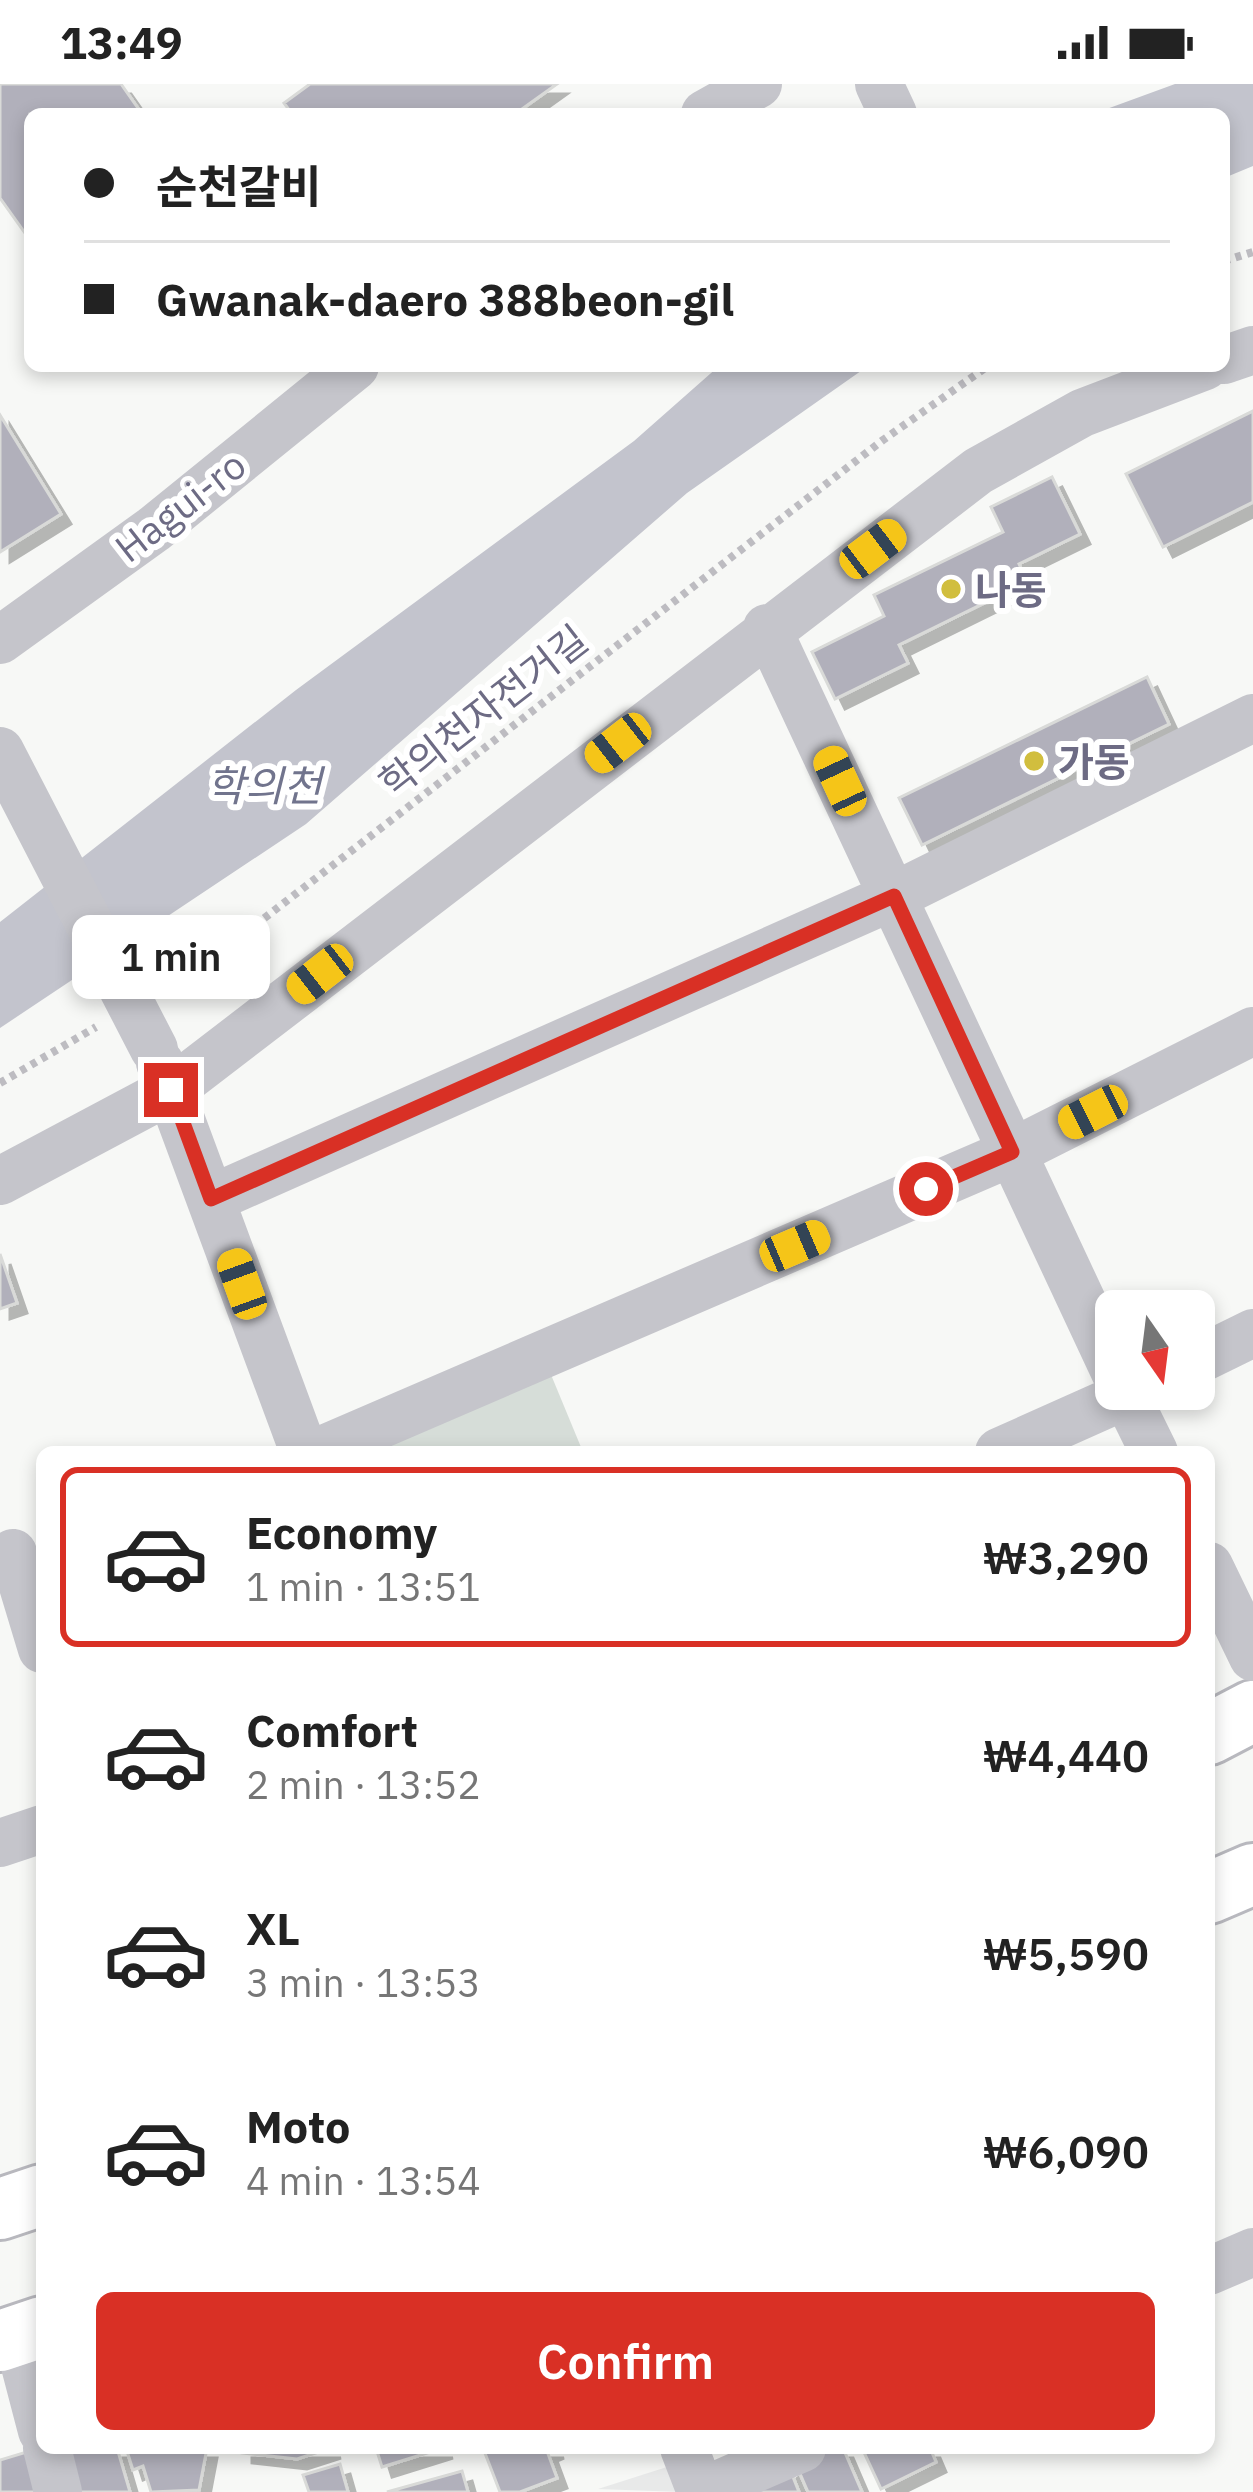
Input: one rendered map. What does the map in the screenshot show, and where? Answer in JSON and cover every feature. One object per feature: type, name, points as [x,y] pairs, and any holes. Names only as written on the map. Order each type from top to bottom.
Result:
[{"type":"main road","points":[[1215,1731],[1253,1712]]},
{"type":"main road","points":[[1215,1890],[1253,1874]]},
{"type":"main road","points":[[0,2209],[36,2197]]},
{"type":"street","points":[[716,108],[758,84]]},
{"type":"street","name":"Hagui-ro","points":[[0,640],[154,529],[349,372]]},
{"type":"street","points":[[0,1181],[162,1069],[978,471],[1082,413],[1189,372]]},
{"type":"street","points":[[767,628],[1095,1323]]},
{"type":"street","points":[[211,1199],[894,896],[1253,718]]},
{"type":"street","points":[[0,751],[162,1069],[302,1446]]},
{"type":"street","points":[[331,1446],[1012,1152],[1253,1031]]},
{"type":"street","points":[[1215,1352],[1253,1333]]},
{"type":"street","points":[[1011,1446],[1095,1403]]},
{"type":"street","points":[[1136,1410],[1151,1446]]},
{"type":"street","points":[[18,1551],[36,1624]]},
{"type":"street","points":[[1215,1578],[1253,1657]]},
{"type":"street","points":[[0,1843],[36,1831]]},
{"type":"street","points":[[1215,2268],[1253,2252]]},
{"type":"street","points":[[20,2334],[36,2405]]},
{"type":"street","points":[[48,2454],[58,2492]]},
{"type":"street","points":[[686,2454],[701,2492],[788,2454]]},
{"type":"path","name":"학의천자전거길","points":[[154,990],[248,930],[883,440],[979,372]]},
{"type":"path","points":[[0,1083],[100,1025]]},
{"type":"shaded area","points":[[547,1365],[581,1446],[366,1446]]},
{"type":"shaded area","points":[[670,2466],[681,2492],[598,2489]]},
{"type":"water","points":[[1175,84],[1253,84],[1253,166],[1230,176],[1230,108],[1109,108]]},
{"type":"water","name":"학의천","points":[[712,372],[859,372],[687,493],[306,824],[0,1028],[0,922],[296,690],[634,441]]},
{"type":"building","points":[[0,84],[121,84],[138,108],[24,108],[24,232],[0,198]]},
{"type":"building","points":[[310,84],[557,84],[523,108],[288,108],[284,103]]},
{"type":"building","points":[[1253,411],[1253,502],[1163,547],[1126,474]]},
{"type":"building","points":[[0,415],[61,514],[0,552]]},
{"type":"building","name":"나동","points":[[1052,477],[1080,534],[1019,564],[1027,582],[899,645],[908,663],[835,699],[812,652],[884,616],[874,595],[1003,532],[991,507]]},
{"type":"building","name":"가동","points":[[1147,677],[1169,724],[922,845],[899,798]]},
{"type":"building","points":[[0,1254],[17,1303],[0,1309]]},
{"type":"building","points":[[33,2450],[46,2492],[0,2492],[0,2460]]},
{"type":"building","points":[[67,2454],[119,2454],[130,2492],[79,2492]]},
{"type":"building","points":[[128,2454],[206,2454],[199,2490],[151,2492],[143,2466],[133,2470]]},
{"type":"building","points":[[251,2454],[312,2454],[297,2459]]},
{"type":"building","points":[[378,2454],[424,2454],[382,2467]]},
{"type":"building","points":[[485,2454],[548,2454],[557,2478],[520,2492],[500,2492]]},
{"type":"building","points":[[816,2454],[846,2454],[862,2492],[808,2492],[795,2462]]},
{"type":"building","points":[[865,2454],[933,2454],[936,2462],[881,2489]]},
{"type":"building","points":[[340,2464],[348,2492],[309,2492],[303,2475]]},
{"type":"building","points":[[789,2467],[799,2492],[754,2492]]},
{"type":"building","points":[[462,2471],[468,2492],[387,2492]]},
{"type":"place","name":"나동","points":[[951,589]]},
{"type":"place","name":"가동","points":[[1034,761]]},
{"type":"route","points":[[171,1090],[211,1199],[894,896],[1012,1152],[926,1189]]}]
